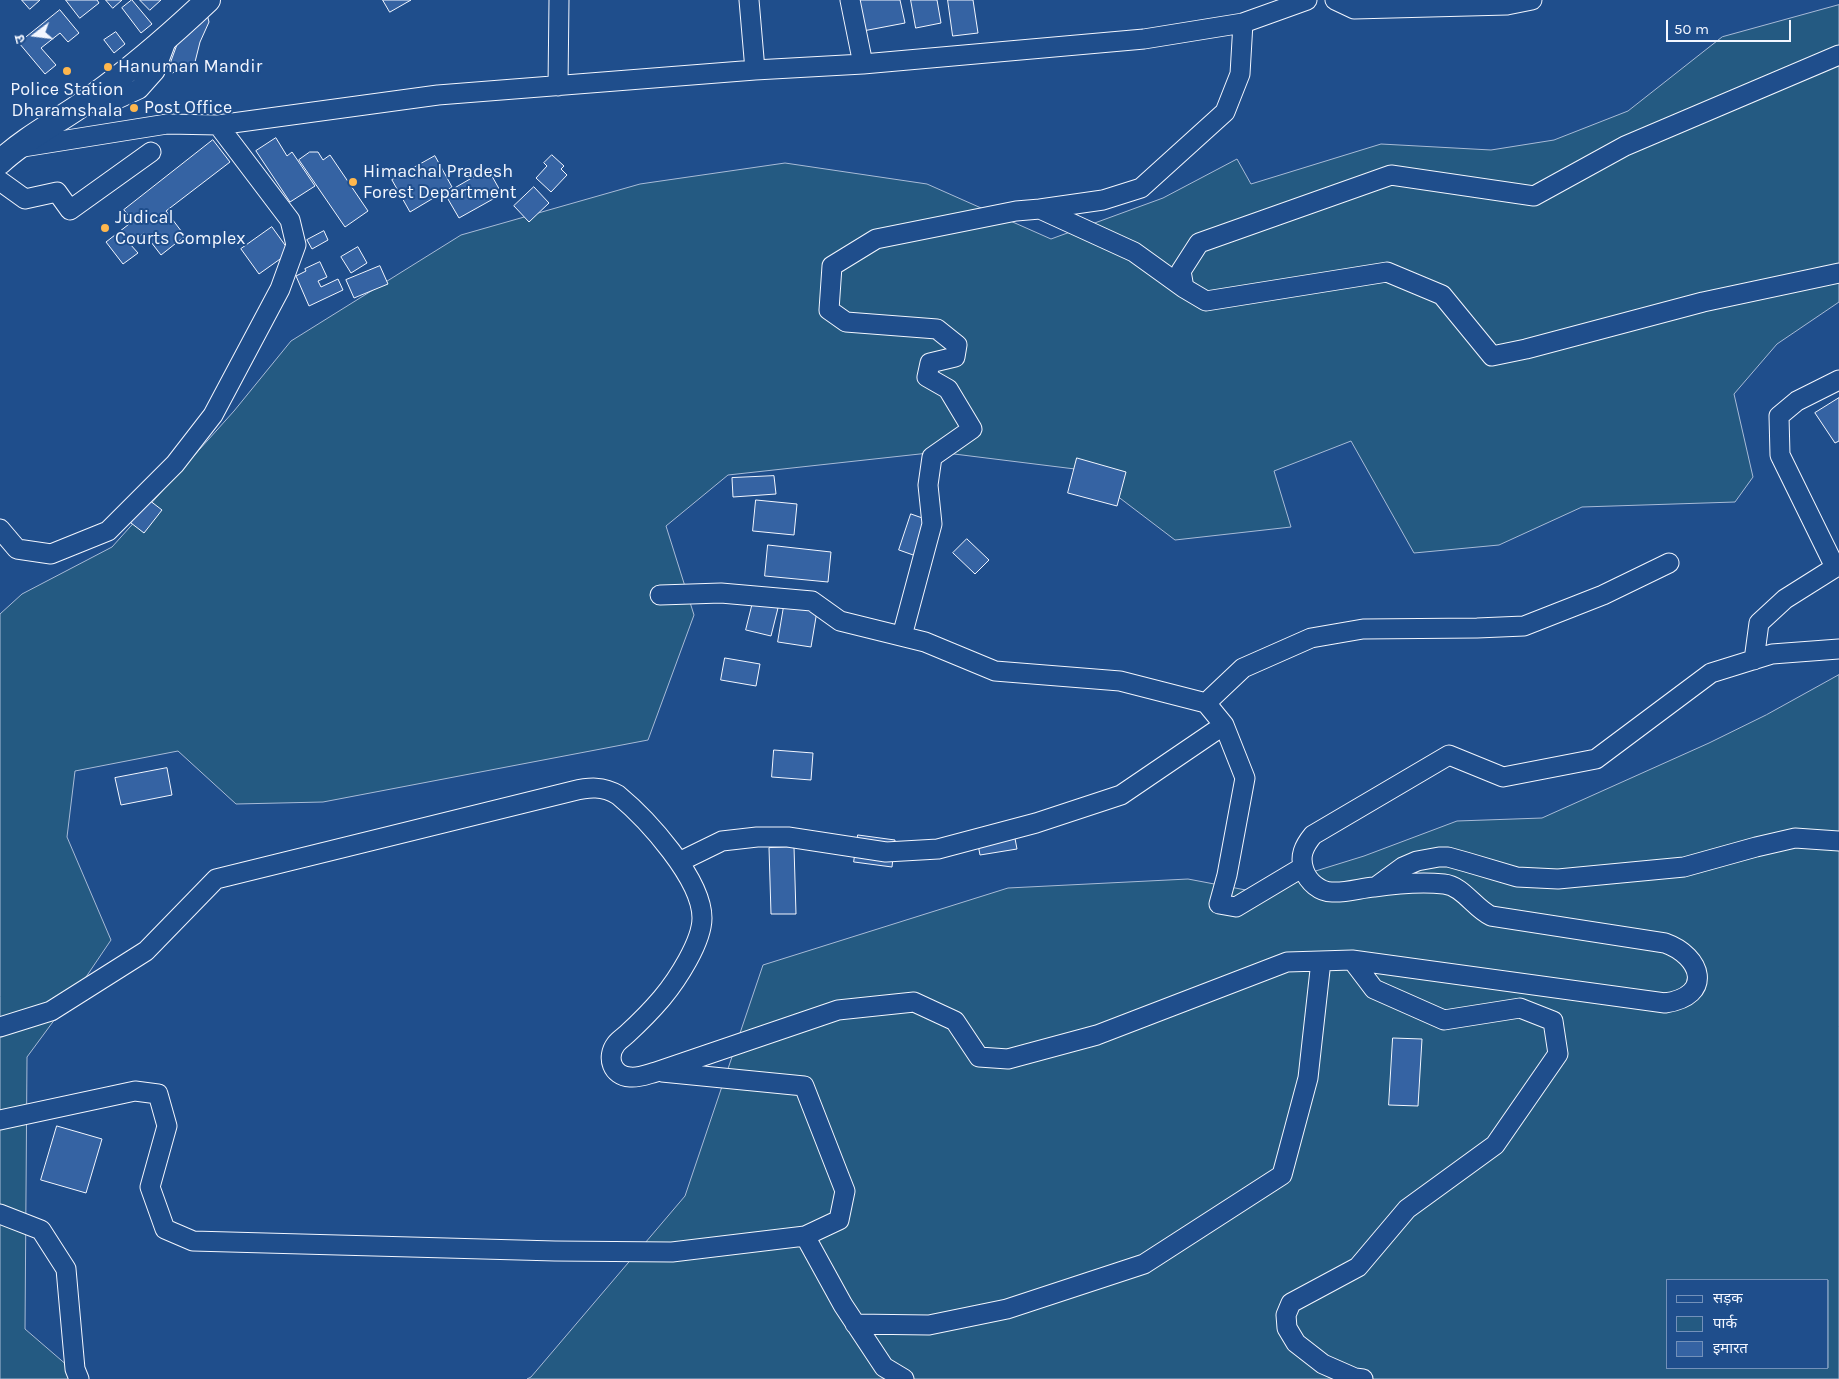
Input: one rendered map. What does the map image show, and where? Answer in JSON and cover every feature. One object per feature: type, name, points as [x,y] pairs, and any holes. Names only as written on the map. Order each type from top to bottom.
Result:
[{"type":"main road","points":[[5,155],[93,97],[167,39],[208,0]]},
{"type":"street","points":[[558,86],[559,0]]},
{"type":"street","points":[[749,0],[755,70]]},
{"type":"street","points":[[850,0],[863,64]]},
{"type":"street","points":[[5,155],[167,124],[218,125],[438,95],[755,70],[863,64],[1144,39],[1243,23],[1307,0]]},
{"type":"street","points":[[1335,0],[1354,9],[1507,5],[1532,0]]},
{"type":"street","points":[[902,636],[932,524],[928,485],[932,457],[972,429],[948,389],[927,377],[930,363],[955,358],[957,345],[936,329],[846,322],[830,310],[832,266],[876,239],[1016,211],[1103,200],[1141,188],[1225,112],[1240,74],[1243,23]]},
{"type":"street","points":[[1184,288],[1181,271],[1199,243],[1391,175],[1534,196],[1625,146],[1839,55]]},
{"type":"street","points":[[0,529],[17,549],[52,554],[108,531],[175,464],[213,415],[280,289],[296,245],[290,220],[218,125]]},
{"type":"street","points":[[0,181],[25,199],[58,192],[70,210],[151,152]]},
{"type":"street","points":[[1040,209],[1134,252],[1184,288],[1206,301],[1387,272],[1442,295],[1492,356],[1526,349],[1703,302],[1839,273]]},
{"type":"street","points":[[1754,660],[1759,624],[1785,599],[1837,566],[1780,455],[1779,416],[1797,401],[1839,380]]},
{"type":"street","points":[[1206,703],[1243,668],[1311,638],[1363,629],[1524,626],[1603,595],[1669,563]]},
{"type":"street","points":[[660,594],[721,593],[812,601],[840,621],[925,642],[995,671],[1120,682],[1206,703],[1224,725],[1245,778],[1227,875],[1219,904],[1236,907],[1303,867]]},
{"type":"street","points":[[0,1027],[50,1011],[146,950],[216,880],[573,791],[593,788],[611,791],[618,795],[654,831],[679,862],[694,887],[700,904],[702,920],[697,938],[680,973],[662,998],[616,1044],[611,1054],[610,1061],[614,1070],[621,1075],[630,1077],[656,1072],[838,1010],[914,1002],[955,1022],[978,1057],[1008,1059],[1097,1035],[1287,962],[1352,960],[1666,1003],[1678,1001],[1689,995],[1697,983],[1697,974],[1689,958],[1682,951],[1665,943],[1491,916],[1483,912],[1455,888],[1444,884],[1377,886],[1332,892],[1321,889],[1306,876],[1301,858],[1302,850],[1313,835],[1449,756],[1503,777],[1596,759],[1711,673],[1772,654],[1839,649]]},
{"type":"street","points":[[679,862],[722,841],[757,837],[788,837],[886,852],[938,849],[1036,823],[1120,794],[1224,725]]},
{"type":"street","points":[[1377,886],[1404,867],[1427,858],[1448,857],[1517,877],[1558,879],[1684,867],[1795,838],[1839,842]]},
{"type":"street","points":[[1352,960],[1374,989],[1444,1020],[1520,1008],[1553,1021],[1558,1054],[1495,1145],[1407,1209],[1358,1266],[1291,1303],[1286,1316],[1287,1328],[1296,1343],[1323,1364],[1355,1378],[1363,1379]]},
{"type":"street","points":[[855,1324],[928,1325],[998,1311],[1144,1264],[1282,1175],[1308,1078],[1321,961]]},
{"type":"street","points":[[0,1120],[135,1091],[158,1094],[167,1126],[150,1186],[165,1230],[193,1241],[555,1252],[672,1252],[805,1236],[839,1220],[845,1190],[804,1086],[656,1072]]},
{"type":"street","points":[[0,1214],[41,1230],[66,1269],[75,1369],[79,1379]]},
{"type":"street","points":[[805,1236],[843,1305],[884,1367],[904,1379]]},
{"type":"green space","points":[[1839,5],[1839,302],[1777,344],[1734,394],[1753,477],[1735,502],[1582,507],[1499,545],[1414,553],[1351,441],[1274,471],[1291,527],[1175,540],[1083,470],[938,452],[728,475],[666,526],[694,615],[648,740],[323,802],[236,804],[178,751],[75,771],[67,837],[111,940],[27,1057],[25,1329],[83,1379],[0,1379],[0,614],[22,594],[112,547],[234,411],[291,341],[461,235],[640,184],[785,163],[927,184],[1051,239],[1163,198],[1237,159],[1251,184],[1381,144],[1491,150],[1554,140],[1628,111],[1722,37]]},
{"type":"green space","points":[[1839,675],[1839,1379],[527,1379],[531,1377],[685,1196],[763,965],[1008,888],[1188,879],[1251,891],[1364,856],[1457,821],[1542,818],[1709,743],[1766,715]]},
{"type":"building","points":[[22,0],[40,0],[30,9]]},
{"type":"building","points":[[66,0],[97,0],[99,3],[80,18]]},
{"type":"building","points":[[106,0],[122,0],[113,8]]},
{"type":"building","points":[[132,0],[152,24],[141,33],[122,8]]},
{"type":"building","points":[[140,0],[161,0],[150,10]]},
{"type":"building","points":[[383,0],[411,0],[390,12]]},
{"type":"building","points":[[857,0],[900,0],[905,23],[863,31]]},
{"type":"building","points":[[911,0],[937,0],[941,23],[916,28]]},
{"type":"building","points":[[948,0],[973,0],[978,33],[953,36]]},
{"type":"building","points":[[60,10],[79,33],[68,42],[60,33],[41,48],[56,65],[45,74],[19,43]]},
{"type":"building","points":[[207,14],[209,22],[200,42],[194,66],[172,73],[171,61],[179,39]]},
{"type":"building","points":[[116,32],[125,44],[114,53],[104,40]]},
{"type":"building","points":[[276,138],[287,156],[292,152],[315,186],[290,202],[256,151]]},
{"type":"building","points":[[213,140],[230,162],[166,211],[185,236],[161,255],[144,233],[130,244],[138,253],[123,264],[106,242],[133,221],[124,210]]},
{"type":"building","points":[[310,152],[318,152],[323,160],[330,155],[368,211],[345,227],[299,160]]},
{"type":"building","points":[[552,155],[564,166],[561,169],[567,175],[551,192],[536,178],[547,166],[544,163]]},
{"type":"building","points":[[435,156],[452,187],[410,212],[392,180]]},
{"type":"building","points":[[488,169],[502,194],[459,218],[445,194]]},
{"type":"building","points":[[534,187],[549,203],[529,222],[514,206]]},
{"type":"building","points":[[272,227],[290,252],[259,274],[241,249]]},
{"type":"building","points":[[324,231],[328,240],[312,249],[307,240]]},
{"type":"building","points":[[358,247],[367,263],[351,273],[341,257]]},
{"type":"building","points":[[320,262],[327,277],[318,281],[321,287],[338,279],[343,290],[309,306],[296,276],[306,271],[305,269]]},
{"type":"building","points":[[380,266],[388,284],[354,298],[346,280]]},
{"type":"building","points":[[1839,398],[1839,441],[1835,443],[1815,413]]},
{"type":"building","points":[[1077,458],[1126,472],[1117,506],[1068,493]]},
{"type":"building","points":[[774,476],[776,494],[733,497],[732,478]]},
{"type":"building","points":[[149,500],[162,510],[144,533],[131,523]]},
{"type":"building","points":[[756,500],[797,504],[794,535],[753,531]]},
{"type":"building","points":[[911,514],[928,520],[916,556],[899,550]]},
{"type":"building","points":[[967,539],[989,560],[975,574],[953,553]]},
{"type":"building","points":[[768,545],[831,552],[828,582],[765,576]]},
{"type":"building","points":[[753,602],[778,608],[771,636],[746,630]]},
{"type":"building","points":[[784,606],[817,611],[811,647],[778,642]]},
{"type":"building","points":[[725,658],[760,664],[756,686],[721,680]]},
{"type":"building","points":[[774,750],[813,753],[811,780],[772,777]]},
{"type":"building","points":[[167,768],[172,795],[121,805],[115,778]]},
{"type":"building","points":[[1013,828],[1017,849],[980,855],[976,834]]},
{"type":"building","points":[[858,835],[895,840],[892,867],[854,862]]},
{"type":"building","points":[[794,847],[796,914],[771,914],[769,848]]},
{"type":"building","points":[[1393,1038],[1422,1039],[1418,1106],[1389,1105]]},
{"type":"building","points":[[57,1126],[102,1139],[86,1193],[41,1180]]},
{"type":"place","name":"Hanuman Mandir","points":[[108,67]]},
{"type":"place","name":"Police Station Dharamshala","points":[[67,71]]},
{"type":"place","name":"Post Office","points":[[134,108]]},
{"type":"place","name":"Himachal Pradesh Forest Department","points":[[353,182]]},
{"type":"place","name":"Judical Courts Complex","points":[[105,228]]}]
